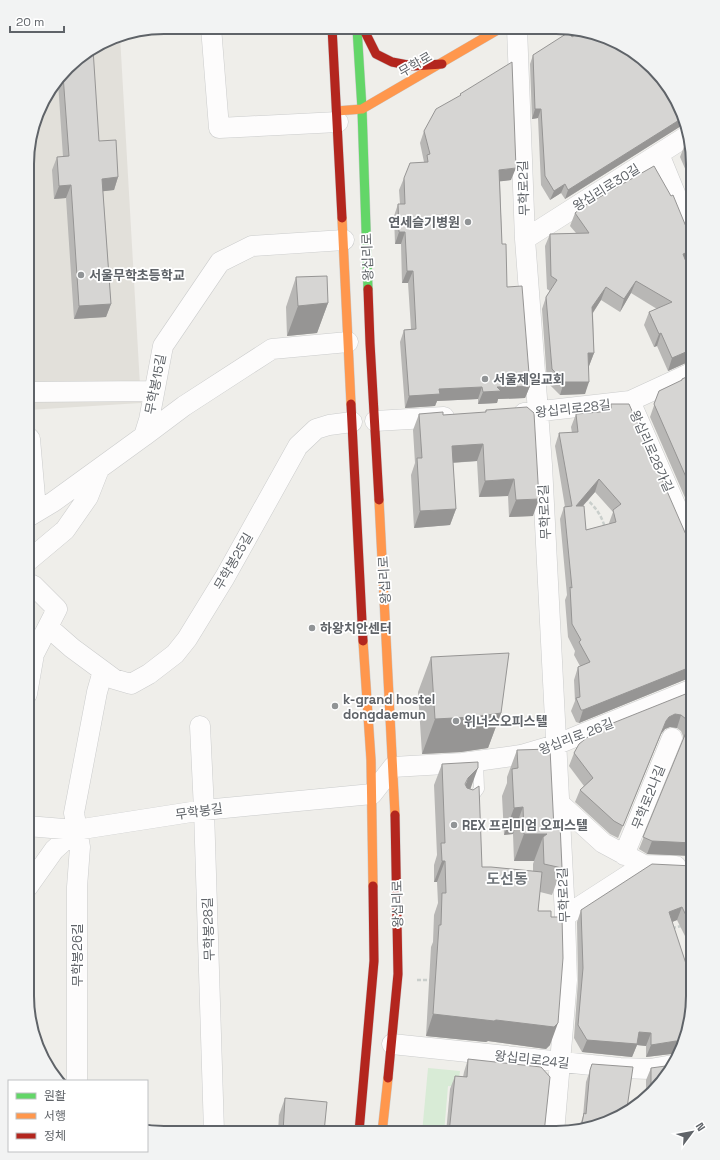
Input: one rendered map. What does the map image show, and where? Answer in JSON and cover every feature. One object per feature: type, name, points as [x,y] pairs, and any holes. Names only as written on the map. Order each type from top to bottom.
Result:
[{"type":"main road","name":"왕십리로","points":[[332,34],[372,794],[374,961],[360,1126]]},
{"type":"main road","name":"왕십리로","points":[[357,34],[362,109],[370,343],[396,835],[398,974],[383,1126]]},
{"type":"main road","points":[[366,34],[376,54],[392,62],[413,66],[442,64]]},
{"type":"main road","name":"무학로","points":[[337,116],[362,109],[442,64],[491,34]]},
{"type":"street","points":[[212,34],[219,128],[337,116]]},
{"type":"street","name":"무학로2길","points":[[517,34],[525,239],[542,465],[555,745],[565,916],[567,980],[555,1126]]},
{"type":"street","name":"왕십리로30길","points":[[525,239],[683,139]]},
{"type":"street","points":[[659,154],[686,220]]},
{"type":"street","name":"무학봉15길","points":[[144,436],[163,346],[220,262],[252,246],[344,240]]},
{"type":"street","points":[[34,513],[99,469],[184,406],[272,349],[348,342]]},
{"type":"street","name":"왕십리로28길","points":[[506,414],[537,412],[630,401],[686,375]]},
{"type":"street","points":[[34,392],[154,391]]},
{"type":"street","name":"왕십리로28가길","points":[[630,401],[686,529]]},
{"type":"street","points":[[375,421],[458,416]]},
{"type":"street","name":"무학봉25길","points":[[48,627],[72,648],[114,679],[131,684],[148,674],[175,654],[187,639],[225,577],[298,446],[316,429],[329,425],[352,422]]},
{"type":"street","points":[[34,556],[65,530],[88,497],[99,469]]},
{"type":"street","points":[[34,485],[34,513]]},
{"type":"street","points":[[34,586],[57,609],[34,654]]},
{"type":"street","points":[[34,878],[54,850],[76,830],[74,813],[78,788],[103,671]]},
{"type":"street","name":"왕십리로 26길","points":[[393,767],[478,761],[522,755],[555,745],[686,692]]},
{"type":"street","name":"무학봉28길","points":[[200,726],[214,1126]]},
{"type":"street","name":"무학로2나길","points":[[624,855],[672,738]]},
{"type":"street","points":[[372,794],[393,767]]},
{"type":"street","name":"무학봉길","points":[[34,827],[76,830],[204,810],[372,794]]},
{"type":"street","points":[[558,802],[603,843],[644,866],[686,867]]},
{"type":"street","name":"무학봉26길","points":[[76,830],[80,847],[77,887],[77,1080]]},
{"type":"street","points":[[565,916],[644,866]]},
{"type":"street","name":"왕십리로24길","points":[[392,1044],[620,1068],[650,1069],[665,1066]]},
{"type":"lane","points":[[464,805],[473,798],[479,789],[478,761]]},
{"type":"path","points":[[584,497],[590,502],[603,519],[605,532]]},
{"type":"path","points":[[668,928],[686,925]]},
{"type":"path","points":[[413,979],[437,980]]},
{"type":"shaded area","name":"서울무학초등학교","points":[[120,42],[141,403],[34,410],[34,164],[38,131],[47,107],[61,85],[72,72],[92,56],[107,47]]},
{"type":"green space","points":[[428,1068],[460,1071],[458,1087],[448,1086],[445,1126],[423,1126]]},
{"type":"building","points":[[565,35],[571,35],[572,37],[575,35],[589,38],[606,44],[621,51],[635,61],[648,72],[659,85],[669,99],[678,121],[568,190],[565,184],[554,191],[545,176],[541,109],[535,109],[533,55]]},
{"type":"building","points":[[93,55],[99,141],[116,140],[118,177],[102,179],[111,304],[79,306],[71,185],[59,186],[57,157],[69,156],[64,82],[78,66]]},
{"type":"building","points":[[512,62],[516,168],[499,170],[502,244],[506,244],[507,287],[522,286],[530,386],[497,387],[501,391],[483,392],[482,387],[439,389],[440,394],[409,396],[404,330],[416,329],[413,271],[407,271],[405,232],[399,232],[398,204],[405,204],[404,178],[410,163],[428,162],[427,155],[430,154],[424,131],[436,109],[461,95],[460,94]]},
{"type":"building","points":[[654,166],[671,196],[673,195],[686,227],[686,253],[683,254],[686,262],[686,352],[672,358],[661,333],[659,334],[649,312],[672,302],[636,281],[624,299],[606,287],[592,307],[594,353],[588,353],[589,382],[564,382],[552,369],[546,297],[557,280],[551,276],[550,234],[589,233],[575,213],[584,206]]},
{"type":"building","points":[[327,276],[328,303],[298,306],[296,277]]},
{"type":"building","points":[[686,377],[686,477],[654,404],[659,391]]},
{"type":"building","points":[[611,404],[629,404],[686,535],[686,669],[583,710],[581,710],[576,698],[580,697],[578,667],[590,662],[579,642],[581,640],[572,624],[570,587],[572,588],[564,507],[572,506],[559,433],[578,432],[576,414],[611,411]],"holes":[[[599,479],[621,504],[613,510],[616,522],[586,530],[584,506],[576,506]]]},
{"type":"building","points":[[527,407],[534,413],[539,499],[516,500],[514,479],[485,481],[483,444],[452,446],[456,509],[420,511],[417,458],[422,458],[419,414],[443,412],[443,415]]},
{"type":"building","points":[[509,653],[501,713],[473,717],[435,719],[431,657]]},
{"type":"building","points":[[686,694],[686,719],[681,715],[675,714],[669,717],[666,721],[623,826],[614,821],[580,790],[593,778],[574,753],[579,744],[598,729]]},
{"type":"building","points":[[686,732],[686,843],[652,841],[643,837]]},
{"type":"building","points":[[550,749],[554,829],[560,824],[562,868],[544,864],[543,837],[547,834],[524,834],[523,807],[514,808],[512,769],[518,768],[517,750]]},
{"type":"building","points":[[478,762],[478,768],[468,778],[465,784],[467,788],[473,790],[479,786],[482,867],[542,872],[538,911],[551,911],[551,917],[562,917],[563,958],[558,1023],[554,1027],[433,1014],[439,925],[441,925],[442,893],[446,893],[445,861],[442,861],[441,843],[445,843],[442,764]]},
{"type":"building","points":[[652,864],[686,866],[686,915],[682,907],[669,912],[686,964],[686,1004],[682,1029],[678,1041],[651,1045],[651,1033],[639,1032],[637,1044],[587,1040],[578,1025],[583,968],[581,910]]},
{"type":"building","points":[[468,1059],[541,1067],[550,1077],[545,1126],[450,1126],[455,1076],[467,1077]]},
{"type":"building","points":[[592,1064],[633,1067],[628,1104],[606,1116],[582,1123],[584,1113],[586,1114],[590,1070]]},
{"type":"building","points":[[665,1066],[651,1084],[651,1068]]},
{"type":"building","points":[[285,1098],[327,1102],[325,1126],[283,1126]]},
{"type":"traffic: fast","points":[[357,34],[362,109],[368,289]]},
{"type":"traffic: slow","points":[[337,111],[362,109],[491,34]]},
{"type":"traffic: slow","points":[[342,218],[351,404]]},
{"type":"traffic: slow","points":[[379,500],[395,815]]},
{"type":"traffic: slow","points":[[363,641],[371,760],[373,886]]},
{"type":"traffic: slow","points":[[383,1126],[388,1078]]},
{"type":"traffic: jam","points":[[332,34],[342,218]]},
{"type":"traffic: jam","points":[[366,34],[376,54],[392,62],[413,66],[442,64]]},
{"type":"traffic: jam","points":[[368,289],[379,500]]},
{"type":"traffic: jam","points":[[351,404],[363,641]]},
{"type":"traffic: jam","points":[[388,1078],[398,974],[395,815]]},
{"type":"traffic: jam","points":[[360,1126],[374,961],[373,886]]},
{"type":"place","name":"연세슬기병원","points":[[468,222]]},
{"type":"place","name":"서울무학초등학교","points":[[81,275]]},
{"type":"place","name":"서울제일교회","points":[[485,379]]},
{"type":"place","name":"하왕치안센터","points":[[312,628]]},
{"type":"place","name":"k-grand hostel dongdaemun","points":[[335,706]]},
{"type":"place","name":"위너스오피스텔","points":[[456,721]]},
{"type":"place","name":"REX 프리미엄 오피스텔","points":[[454,825]]},
{"type":"district","name":"도선동","points":[[507,879]]}]
